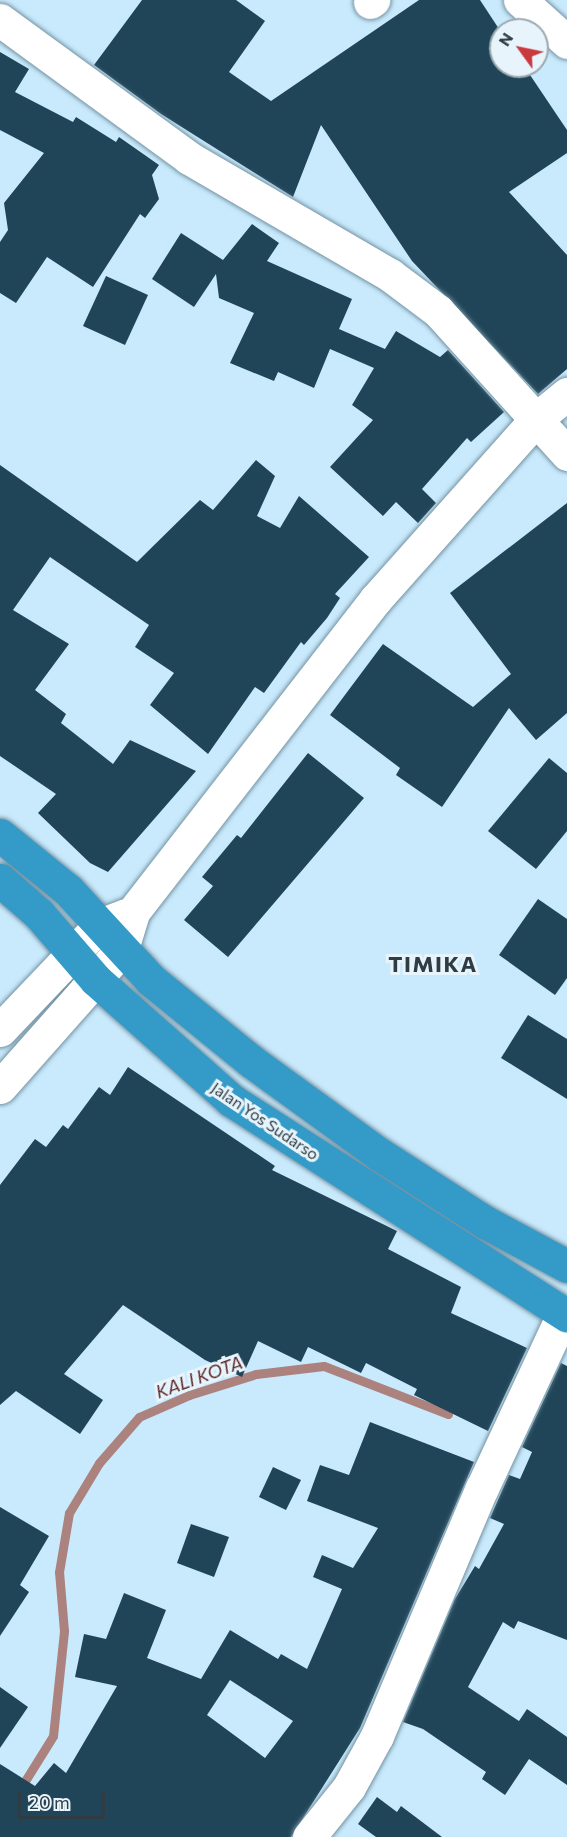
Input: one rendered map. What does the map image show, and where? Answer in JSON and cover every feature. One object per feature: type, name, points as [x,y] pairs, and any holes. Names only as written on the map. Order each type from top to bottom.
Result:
[{"type":"highway","points":[[0,835],[68,890],[151,980],[251,1061],[379,1154],[484,1222],[567,1266]]},
{"type":"highway","name":"Jalan Yos Sudarso","points":[[0,880],[39,914],[96,980],[231,1100],[565,1315]]},
{"type":"street","points":[[520,0],[567,42]]},
{"type":"street","points":[[0,20],[189,158],[390,275],[438,311],[567,454]]},
{"type":"street","points":[[0,1087],[122,949],[133,912],[375,600],[536,419],[567,394]]},
{"type":"street","points":[[0,1030],[100,925],[133,912]]},
{"type":"street","points":[[309,1837],[349,1787],[377,1736],[482,1488],[565,1315]]},
{"type":"building","points":[[142,0],[236,0],[265,21],[229,72],[271,101],[419,0],[480,0],[492,18],[489,18],[489,78],[532,78],[567,130],[567,153],[509,192],[567,255],[567,369],[538,394],[412,261],[321,125],[293,197],[161,114],[94,65]]},
{"type":"building","points":[[0,52],[29,69],[15,92],[73,122],[76,117],[116,142],[119,137],[159,165],[152,175],[159,199],[145,218],[140,214],[93,287],[47,257],[16,303],[0,293],[0,242],[8,230],[4,203],[44,153],[0,130]]},
{"type":"building","points":[[252,224],[279,243],[267,261],[352,299],[339,329],[385,349],[396,331],[440,357],[448,350],[504,412],[471,442],[467,438],[422,489],[436,503],[418,523],[396,502],[383,516],[330,467],[373,420],[352,405],[374,368],[330,349],[314,388],[278,372],[274,381],[230,363],[254,313],[219,298],[216,274],[194,307],[152,279],[181,233],[223,260]]},
{"type":"building","points":[[106,276],[148,295],[125,345],[83,326]]},
{"type":"building","points":[[256,460],[275,476],[257,516],[280,528],[299,496],[369,557],[335,594],[340,598],[327,618],[304,645],[301,642],[264,693],[255,687],[208,754],[150,705],[174,673],[135,647],[149,625],[50,557],[13,610],[69,644],[35,690],[66,714],[61,723],[113,764],[130,740],[196,771],[108,872],[90,863],[38,813],[56,794],[0,756],[0,465],[137,562],[200,500],[213,510]]},
{"type":"building","points":[[567,503],[567,713],[536,740],[509,708],[442,807],[396,775],[400,768],[330,715],[383,644],[473,707],[511,674],[450,593]]},
{"type":"building","points":[[308,753],[364,798],[228,957],[184,920],[213,886],[202,877],[237,835],[241,838]]},
{"type":"building","points":[[549,758],[567,773],[567,831],[536,869],[488,831]]},
{"type":"building","points":[[538,899],[567,919],[567,978],[555,995],[499,955]]},
{"type":"building","points":[[528,1015],[567,1039],[567,1099],[501,1058]]},
{"type":"building","points":[[128,1067],[275,1166],[272,1170],[397,1231],[388,1249],[461,1287],[451,1313],[527,1348],[488,1431],[414,1395],[417,1389],[366,1363],[361,1373],[308,1347],[301,1362],[258,1341],[242,1377],[205,1360],[123,1305],[64,1374],[103,1400],[80,1434],[16,1391],[0,1405],[0,1185],[35,1139],[46,1147],[63,1125],[68,1129],[99,1087],[110,1095]]},
{"type":"building","points":[[561,1363],[567,1366],[567,1640],[518,1621],[514,1629],[503,1622],[468,1687],[519,1721],[527,1709],[567,1737],[567,1785],[529,1759],[505,1795],[482,1779],[486,1772],[423,1729],[403,1722],[455,1599],[475,1566],[479,1569],[504,1524],[490,1518],[509,1475],[520,1479],[532,1452],[522,1447]]},
{"type":"building","points":[[370,1422],[474,1462],[360,1728],[291,1837],[0,1837],[0,1764],[35,1786],[54,1763],[66,1773],[117,1686],[75,1677],[84,1634],[106,1639],[124,1593],[166,1610],[147,1658],[201,1679],[230,1630],[278,1659],[281,1654],[307,1669],[342,1589],[313,1577],[322,1555],[353,1568],[378,1528],[307,1501],[320,1465],[349,1475]],"holes":[[[230,1680],[293,1721],[265,1758],[207,1715]]]},
{"type":"building","points":[[273,1467],[301,1480],[286,1510],[259,1497]]},
{"type":"building","points":[[0,1507],[49,1536],[20,1585],[29,1592],[0,1636]]},
{"type":"building","points":[[191,1524],[229,1537],[214,1577],[177,1563]]},
{"type":"building","points":[[0,1687],[28,1707],[0,1748]]},
{"type":"building","points":[[377,1797],[397,1812],[401,1806],[442,1837],[376,1837],[358,1824]]},
{"type":"waterway","name":"KALI KOTA","points":[[20,1789],[53,1736],[64,1631],[59,1572],[69,1513],[99,1463],[139,1417],[189,1395],[256,1374],[324,1366],[448,1414]]},
{"type":"district","name":"TIMIKA","points":[[433,964]]}]
